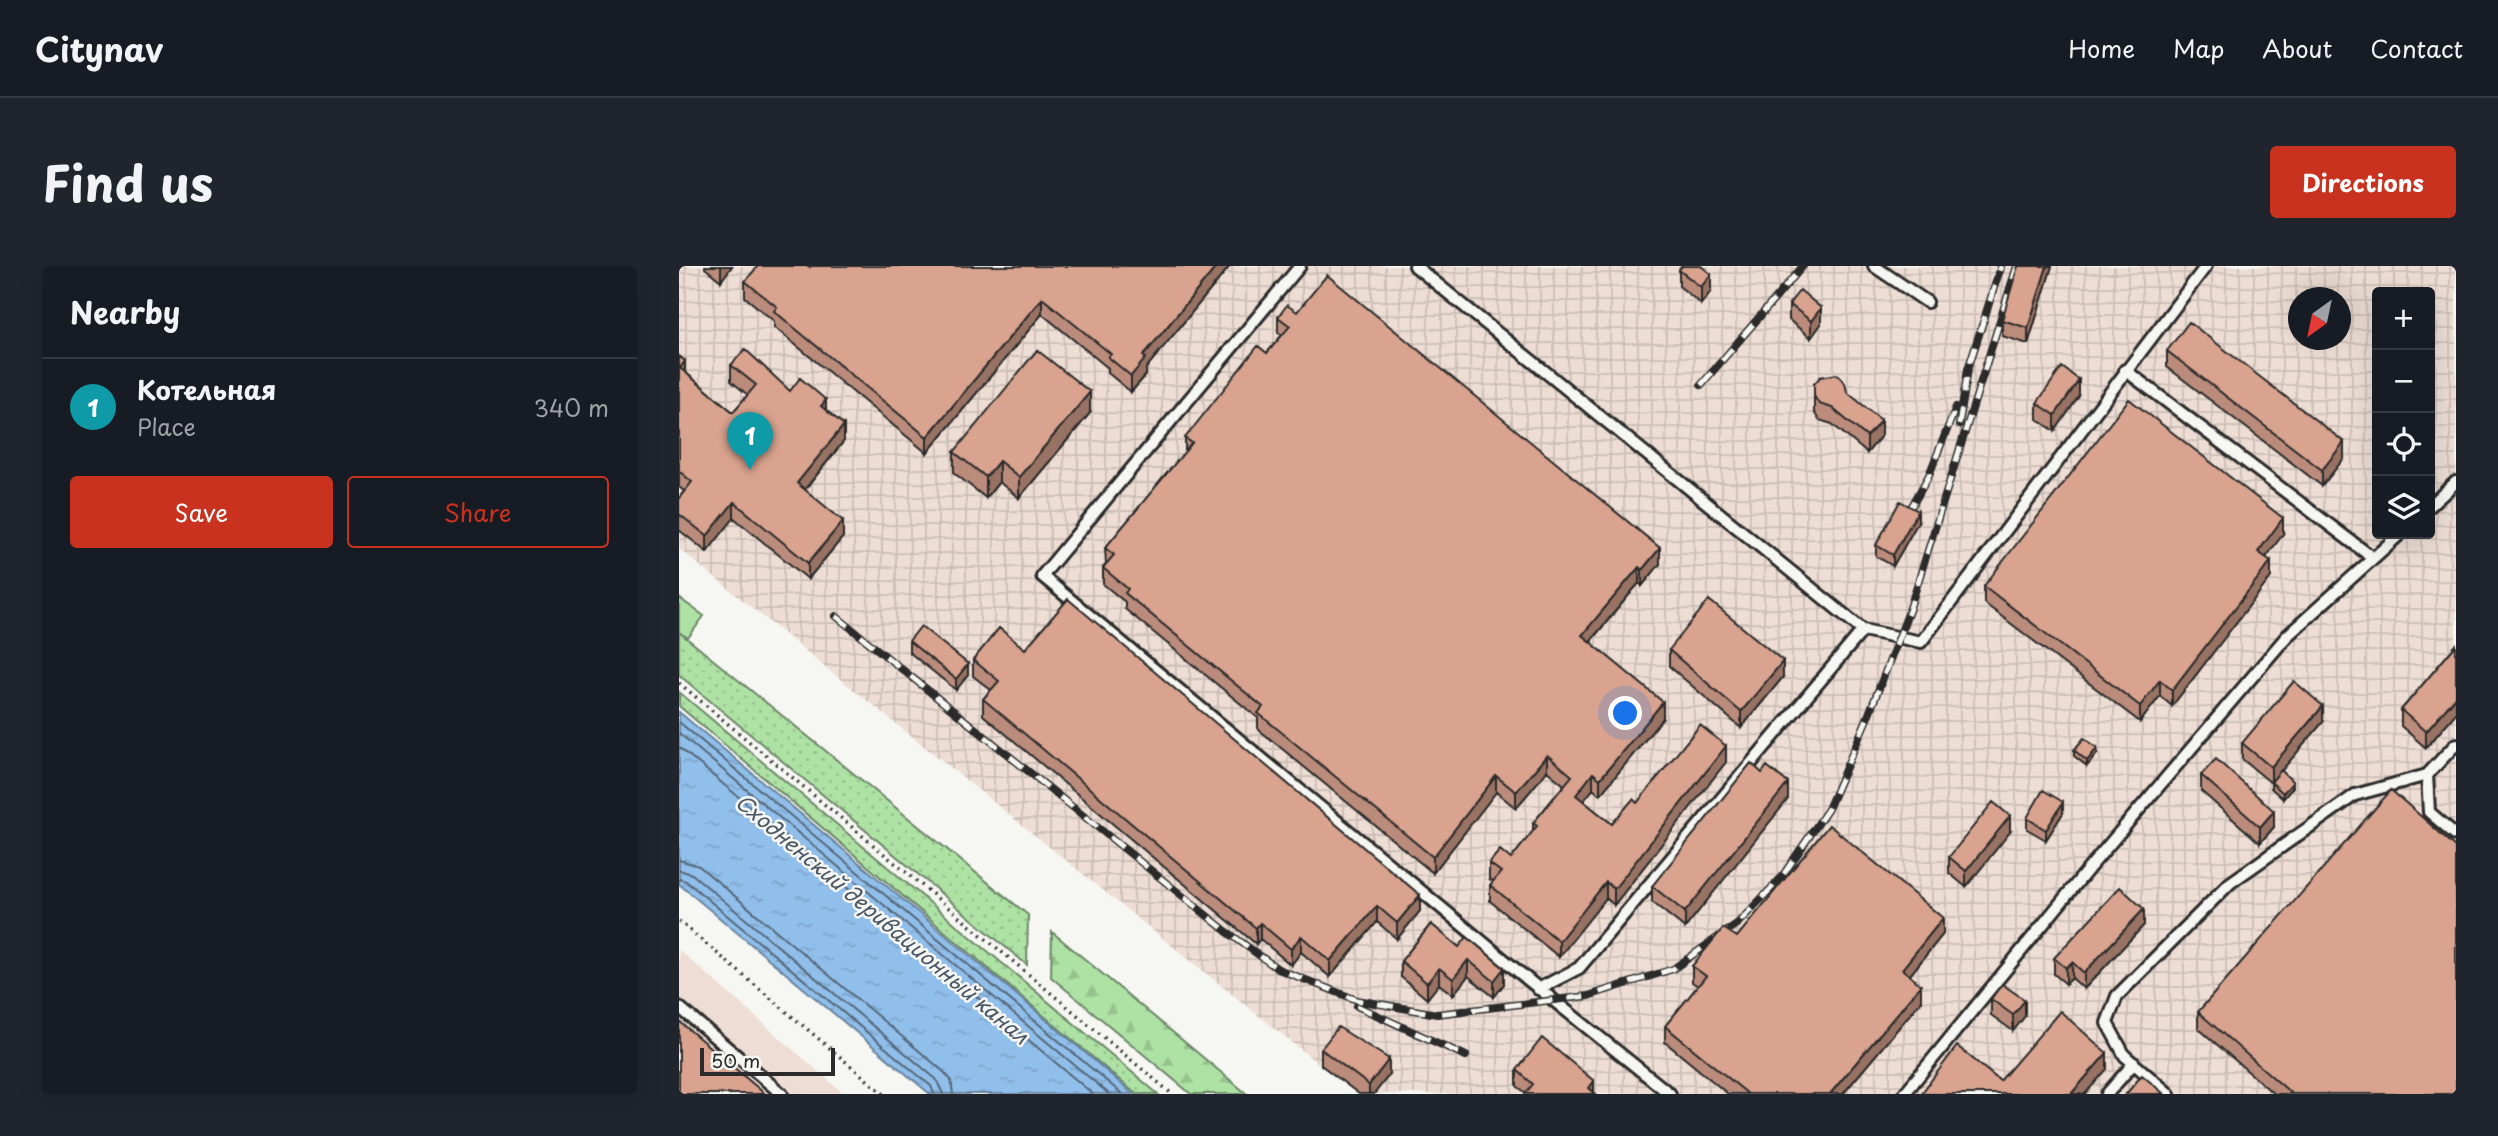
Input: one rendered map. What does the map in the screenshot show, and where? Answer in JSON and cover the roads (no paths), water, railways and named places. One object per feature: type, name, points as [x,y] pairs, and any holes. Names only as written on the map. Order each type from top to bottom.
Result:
[{"type":"lane","points":[[1300,266],[1042,576],[1538,989],[1670,1094]]},
{"type":"lane","points":[[1415,266],[1863,630],[1921,642],[2206,266]]},
{"type":"lane","points":[[1874,266],[1927,302]]},
{"type":"lane","points":[[2125,370],[2373,558]]},
{"type":"lane","points":[[2435,501],[2456,482]]},
{"type":"lane","points":[[1904,1094],[2287,636],[2394,539]]},
{"type":"lane","points":[[1538,989],[1579,968],[1863,630]]},
{"type":"lane","points":[[2169,1094],[2125,1056],[2107,1023],[2117,996],[2230,883],[2355,795],[2427,775],[2456,744]]},
{"type":"lane","points":[[2427,775],[2429,812],[2456,835]]},
{"type":"lane","points":[[679,1007],[782,1094]]},
{"type":"lane","points":[[2107,1094],[2134,1063]]},
{"type":"water","name":"Сходненский деривационный канал","points":[[679,712],[1133,1094],[930,1094],[679,884]]},
{"type":"railway","points":[[1701,385],[1803,266]]},
{"type":"railway","points":[[1959,425],[1968,369],[2001,266]]},
{"type":"railway","points":[[836,616],[1226,931],[1278,969],[1357,1000],[1437,1014],[1588,996],[1673,969],[1738,923],[1781,878],[1828,809],[1909,611],[2017,266]]},
{"type":"railway","points":[[1907,515],[1929,475],[1956,407]]},
{"type":"railway","points":[[1357,1006],[1466,1056]]},
{"type":"place","name":"Котельная","points":[[750,470]]}]
